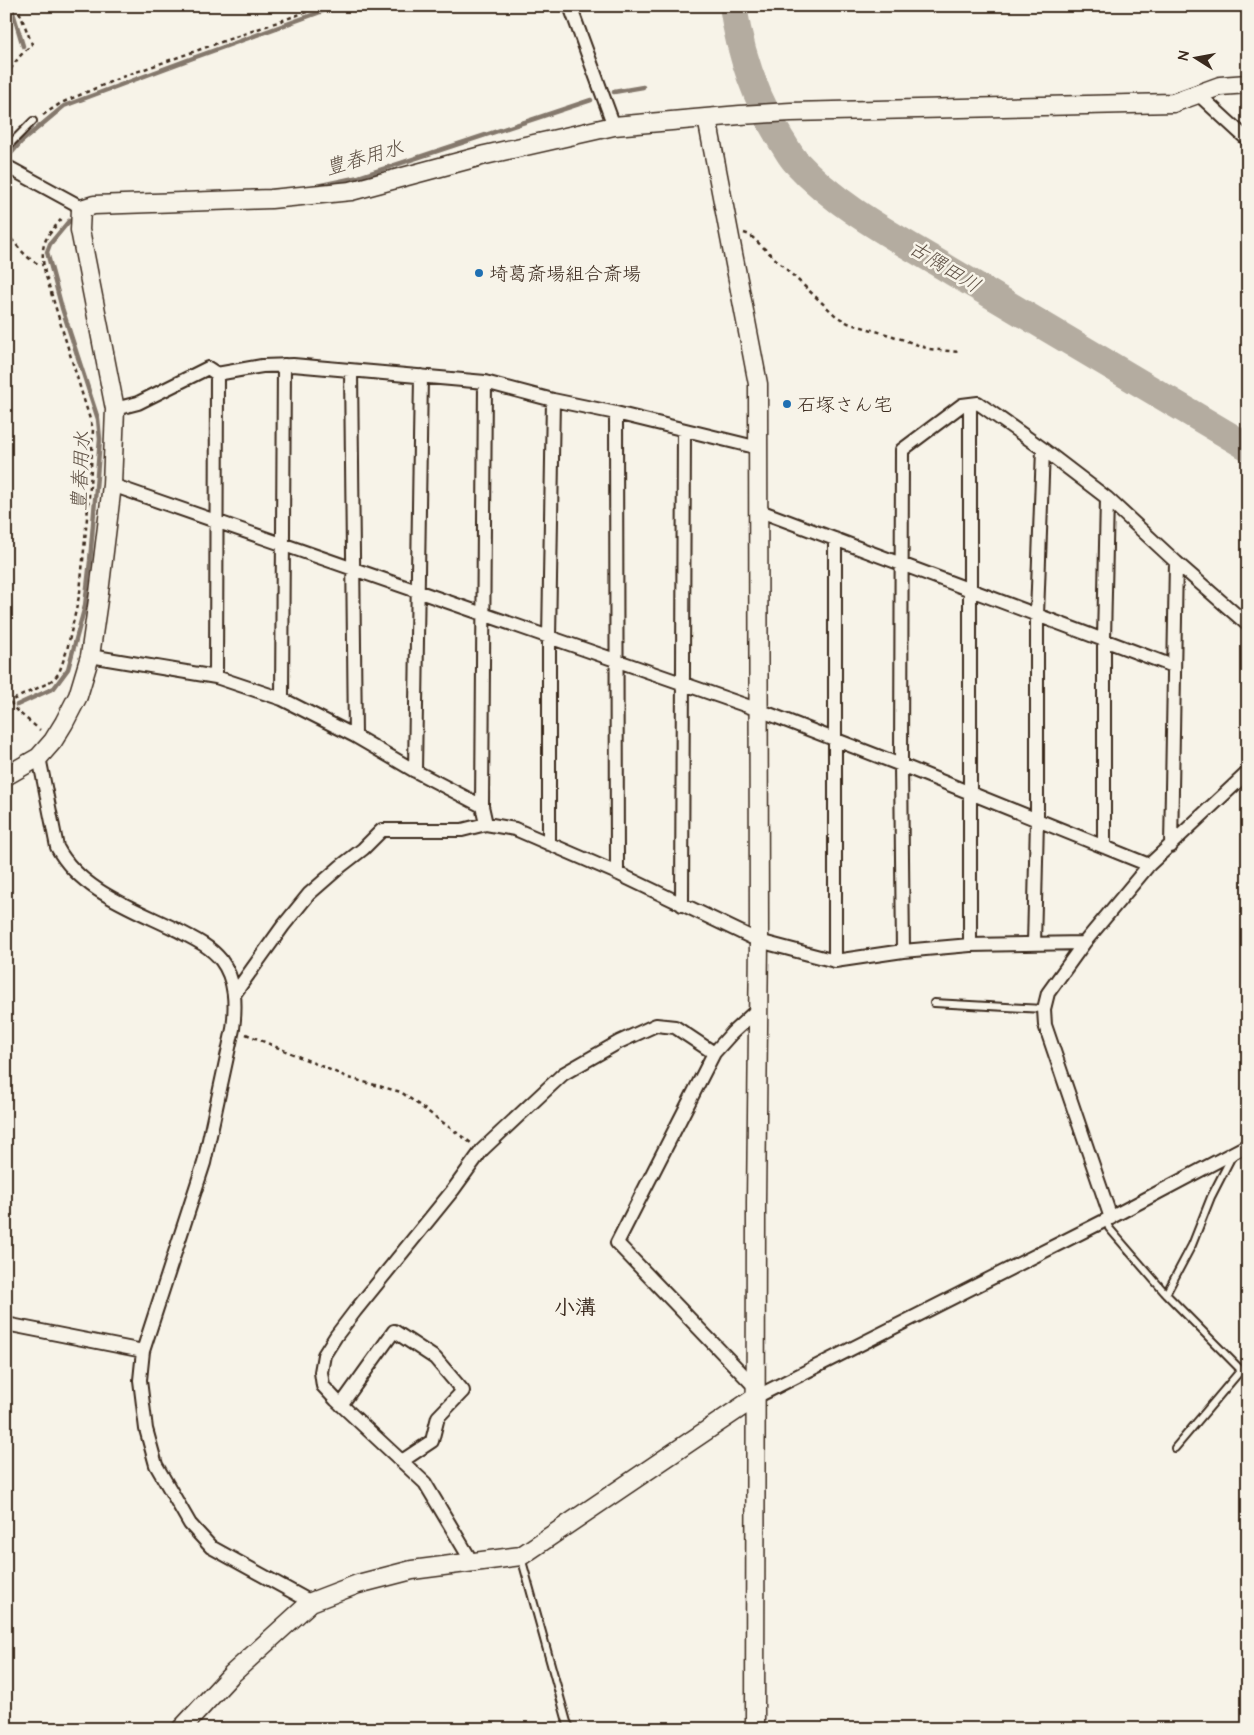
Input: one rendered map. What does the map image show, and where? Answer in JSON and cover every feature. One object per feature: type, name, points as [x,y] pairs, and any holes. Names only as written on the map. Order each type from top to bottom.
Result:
[{"type":"street","points":[[570,6],[614,126]]},
{"type":"street","points":[[74,210],[94,205],[271,199],[351,191],[485,155],[614,126],[740,114],[1173,103],[1220,86],[1248,84]]},
{"type":"street","points":[[1198,94],[1248,140]]},
{"type":"street","points":[[707,118],[758,384],[760,511],[760,942],[758,1009],[755,1729]]},
{"type":"street","points":[[6,166],[74,203],[115,409],[112,485],[100,593],[90,656],[78,696],[53,741],[39,757],[6,776]]},
{"type":"street","points":[[115,409],[138,403],[208,368],[217,374],[262,366],[284,365],[485,382],[552,400],[616,413],[759,448]]},
{"type":"street","points":[[282,699],[284,365]]},
{"type":"street","points":[[351,371],[355,736]]},
{"type":"street","points":[[216,677],[217,374]]},
{"type":"street","points":[[415,771],[421,376]]},
{"type":"street","points":[[485,382],[482,806],[486,824]]},
{"type":"street","points":[[549,844],[552,400]]},
{"type":"street","points":[[903,951],[901,765],[902,450],[962,405],[978,403],[1043,449],[1106,498],[1248,625]]},
{"type":"street","points":[[970,404],[970,944]]},
{"type":"street","points":[[616,413],[617,874]]},
{"type":"street","points":[[682,905],[684,430]]},
{"type":"street","points":[[1034,944],[1037,820],[1037,615],[1043,449]]},
{"type":"street","points":[[112,485],[616,662],[759,710],[1149,865]]},
{"type":"street","points":[[1104,847],[1106,498]]},
{"type":"street","points":[[760,511],[1173,666]]},
{"type":"street","points":[[834,539],[835,961]]},
{"type":"street","points":[[1171,846],[1176,562]]},
{"type":"street","points":[[90,656],[216,677],[282,699],[355,736],[415,771],[482,806]]},
{"type":"street","points":[[39,757],[57,847],[63,858],[102,893],[204,944],[221,960],[235,992],[236,1008],[233,1029],[204,1163],[143,1351],[140,1380],[146,1429],[156,1465],[169,1490],[190,1524],[211,1547],[311,1602]]},
{"type":"street","points":[[1108,1219],[1045,1025],[1044,1009],[1048,993],[1084,943],[1149,865],[1248,772]]},
{"type":"street","points":[[235,992],[309,894],[363,849],[382,830],[462,830],[486,824],[514,829],[617,874],[760,942],[835,961],[970,944],[1084,943]]},
{"type":"street","points":[[756,1392],[617,1243],[714,1053],[758,1009]]},
{"type":"street","points":[[472,1562],[426,1483],[323,1386],[320,1372],[324,1355],[355,1311],[453,1190],[482,1150],[563,1074],[619,1042],[656,1025],[675,1027],[714,1053]]},
{"type":"street","points":[[181,1729],[232,1674],[311,1602],[358,1584],[412,1570],[521,1556],[756,1392],[1108,1219],[1247,1144]]},
{"type":"street","points":[[6,1324],[143,1351]]},
{"type":"street","points":[[341,1405],[394,1331],[435,1358],[463,1391],[438,1417],[432,1441],[402,1461]]},
{"type":"lane","points":[[6,148],[33,121]]},
{"type":"lane","points":[[934,1003],[1044,1009]]},
{"type":"lane","points":[[1166,1294],[1192,1245],[1211,1198],[1233,1153]]},
{"type":"lane","points":[[1108,1219],[1109,1228],[1166,1294],[1241,1370],[1175,1448]]},
{"type":"lane","points":[[521,1556],[567,1722],[571,1729]]},
{"type":"path","points":[[6,76],[19,57],[32,44],[17,6]]},
{"type":"path","points":[[33,121],[61,103],[122,77],[323,6]]},
{"type":"path","points":[[53,741],[8,702],[46,684],[59,673],[67,650],[80,592],[91,477],[93,429],[43,265],[42,256],[47,236],[74,210]]},
{"type":"path","points":[[728,229],[750,235],[829,310],[848,323],[929,349],[959,352]]},
{"type":"path","points":[[6,233],[32,261],[43,265]]},
{"type":"path","points":[[233,1029],[349,1078],[401,1092],[482,1150]]},
{"type":"waterway","points":[[11,6],[23,46]]},
{"type":"waterway","name":"豊春用水","points":[[7,158],[21,142],[64,106],[337,6]]},
{"type":"waterway","name":"古隅田川","points":[[733,6],[750,76],[764,109],[792,157],[813,179],[850,209],[891,235],[1248,447]]},
{"type":"waterway","name":"豊春用水","points":[[614,92],[643,87]]},
{"type":"waterway","name":"豊春用水","points":[[312,187],[359,177],[591,100]]},
{"type":"waterway","name":"豊春用水","points":[[17,705],[54,688],[68,669],[85,606],[90,561],[100,439],[98,419],[62,308],[47,252],[50,244],[69,221]]},
{"type":"place","name":"埼葛斎場組合斎場","points":[[479,273]]},
{"type":"place","name":"石塚さん宅","points":[[787,404]]},
{"type":"district","name":"小溝","points":[[575,1307]]}]
